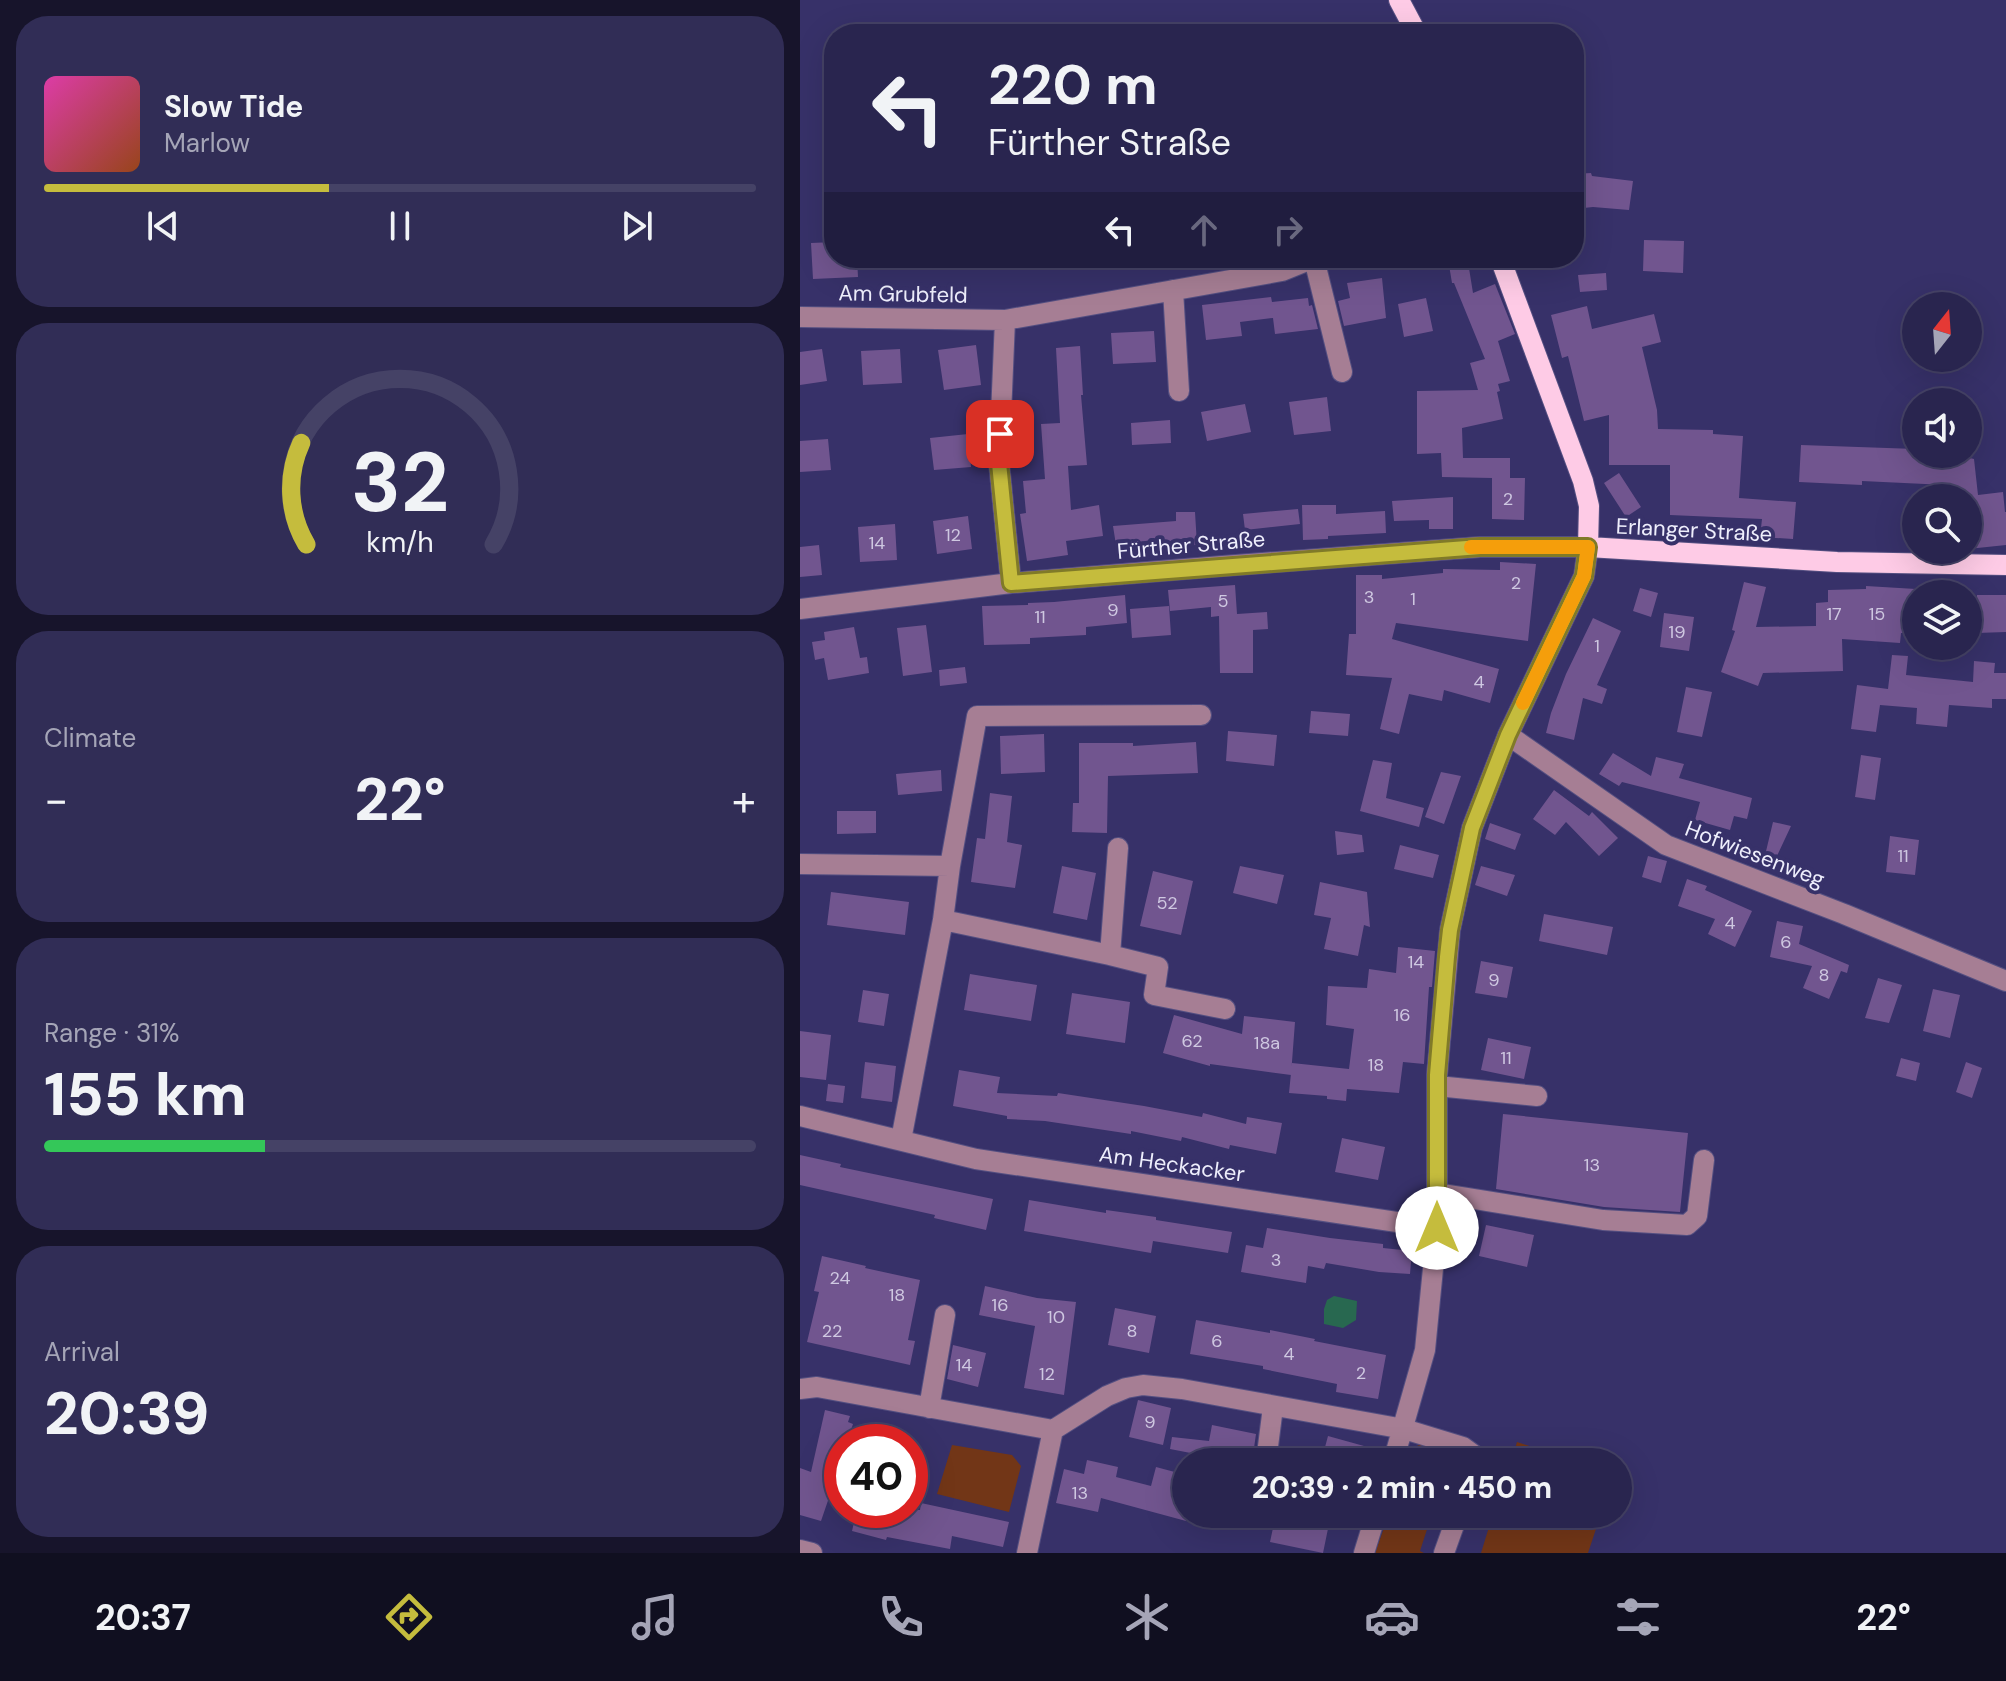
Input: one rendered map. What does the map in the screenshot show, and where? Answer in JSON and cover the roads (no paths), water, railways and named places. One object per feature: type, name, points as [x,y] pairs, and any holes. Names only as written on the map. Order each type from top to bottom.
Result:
[{"type":"main road","points":[[1399,0],[1412,24]]},
{"type":"main road","points":[[1411,0],[1416,24]]},
{"type":"main road","name":"Erlanger Straße","points":[[1504,268],[1583,481],[1589,506],[1588,547],[1837,562],[2006,565]]},
{"type":"street","name":"Am Grubfeld","points":[[800,317],[1005,320],[1289,268]]},
{"type":"street","name":"Am Grubfeld","points":[[1316,268],[1342,372]]},
{"type":"street","points":[[1173,290],[1179,391]]},
{"type":"street","points":[[1005,320],[999,463],[1011,583]]},
{"type":"street","name":"Fürther Straße","points":[[800,609],[1011,583],[1480,547],[1588,547]]},
{"type":"street","points":[[1398,1448],[1425,1350],[1437,1228],[1437,1086],[1450,930],[1472,828],[1508,735],[1584,576],[1588,547]]},
{"type":"street","points":[[901,1140],[943,920],[977,716],[1201,715]]},
{"type":"street","name":"Hofwiesenweg","points":[[1508,735],[1666,845],[2006,981]]},
{"type":"street","points":[[1110,955],[1118,848]]},
{"type":"street","points":[[800,864],[950,866]]},
{"type":"street","points":[[943,920],[1158,967],[1154,995],[1225,1009]]},
{"type":"street","points":[[1437,1086],[1537,1096]]},
{"type":"street","name":"Am Heckacker","points":[[800,1116],[976,1159],[1437,1228]]},
{"type":"street","points":[[1437,1193],[1603,1220],[1687,1225],[1697,1216],[1704,1160]]},
{"type":"street","points":[[929,1408],[945,1315]]},
{"type":"street","points":[[800,1388],[817,1387],[1053,1430],[1107,1396],[1143,1385],[1182,1389],[1404,1429],[1464,1448]]},
{"type":"street","points":[[1268,1448],[1273,1407]]},
{"type":"street","points":[[1027,1553],[1053,1430]]},
{"type":"street","points":[[1364,1553],[1372,1528]]},
{"type":"street","points":[[1444,1553],[1453,1528]]},
{"type":"street","points":[[800,1550],[812,1553]]}]
